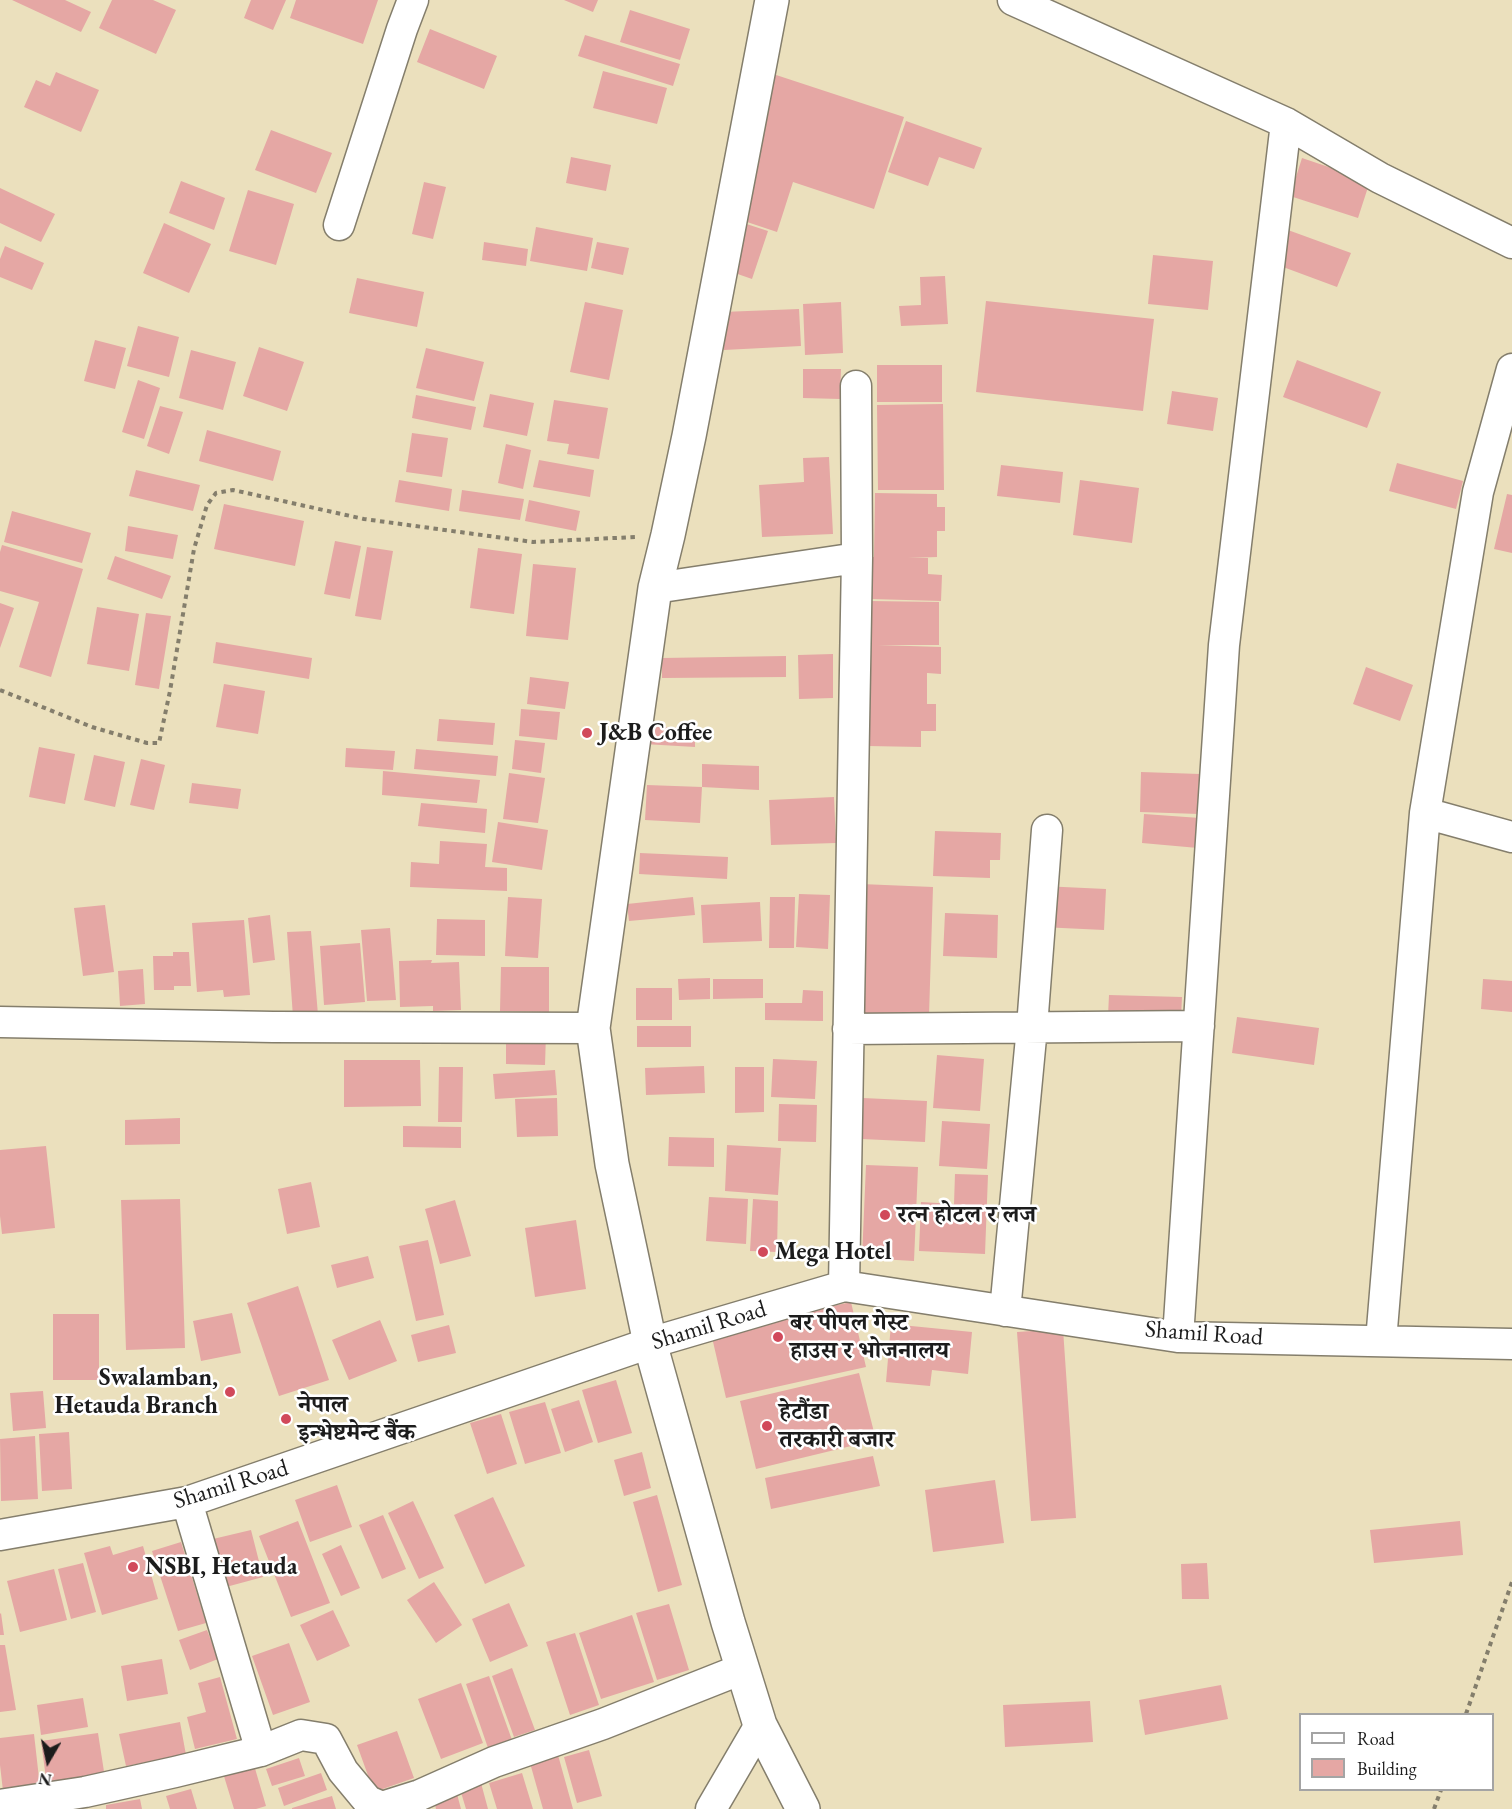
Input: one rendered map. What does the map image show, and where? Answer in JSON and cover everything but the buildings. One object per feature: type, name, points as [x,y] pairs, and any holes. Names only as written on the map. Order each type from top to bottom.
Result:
[{"type":"street","points":[[339,225],[413,0]]},
{"type":"street","points":[[772,0],[668,535],[655,588],[593,1028],[612,1164],[650,1343],[742,1669],[760,1725],[803,1809]]},
{"type":"street","points":[[1013,0],[1286,123],[1380,178],[1512,243]]},
{"type":"street","points":[[1178,1337],[1224,645],[1286,123]]},
{"type":"street","points":[[1381,1341],[1425,813],[1478,492],[1512,369]]},
{"type":"street","points":[[844,1286],[857,558],[856,386]]},
{"type":"street","points":[[655,588],[857,558]]},
{"type":"street","points":[[1425,813],[1512,837]]},
{"type":"street","points":[[1005,1311],[1032,1027],[1047,830]]},
{"type":"street","points":[[0,1022],[273,1027],[593,1028]]},
{"type":"street","points":[[848,1029],[1199,1026]]},
{"type":"street","name":"Shamil Road","points":[[0,1535],[187,1502],[650,1343],[844,1286],[1178,1337],[1512,1344]]},
{"type":"street","points":[[187,1502],[261,1751]]},
{"type":"street","points":[[0,1804],[85,1792],[261,1751],[301,1736],[326,1739],[343,1771],[369,1805],[382,1807],[420,1795],[494,1762],[603,1724],[742,1669]]},
{"type":"street","points":[[711,1809],[760,1725]]},
{"type":"path","points":[[0,690],[92,727],[147,743],[159,743],[194,549],[207,505],[216,493],[233,490],[364,519],[533,542],[668,535]]},
{"type":"path","points":[[1466,1713],[1512,1582]]},
{"type":"path","points":[[1434,1809],[1441,1791]]},
{"type":"place","name":"J&B Coffee","points":[[587,733]]},
{"type":"place","name":"रत्‍न होटल र लज","points":[[885,1215]]},
{"type":"place","name":"Mega Hotel","points":[[763,1252]]},
{"type":"place","name":"बर पीपल गेस्ट हाउस र भोजनालय","points":[[778,1337]]},
{"type":"place","name":"Swalamban, Hetauda Branch","points":[[230,1392]]},
{"type":"place","name":"नेपाल इन्भेष्टमेन्ट बैंक","points":[[286,1419]]},
{"type":"place","name":"हेटौंडा तरकारी बजार","points":[[767,1426]]},
{"type":"place","name":"NSBI, Hetauda","points":[[133,1567]]}]
